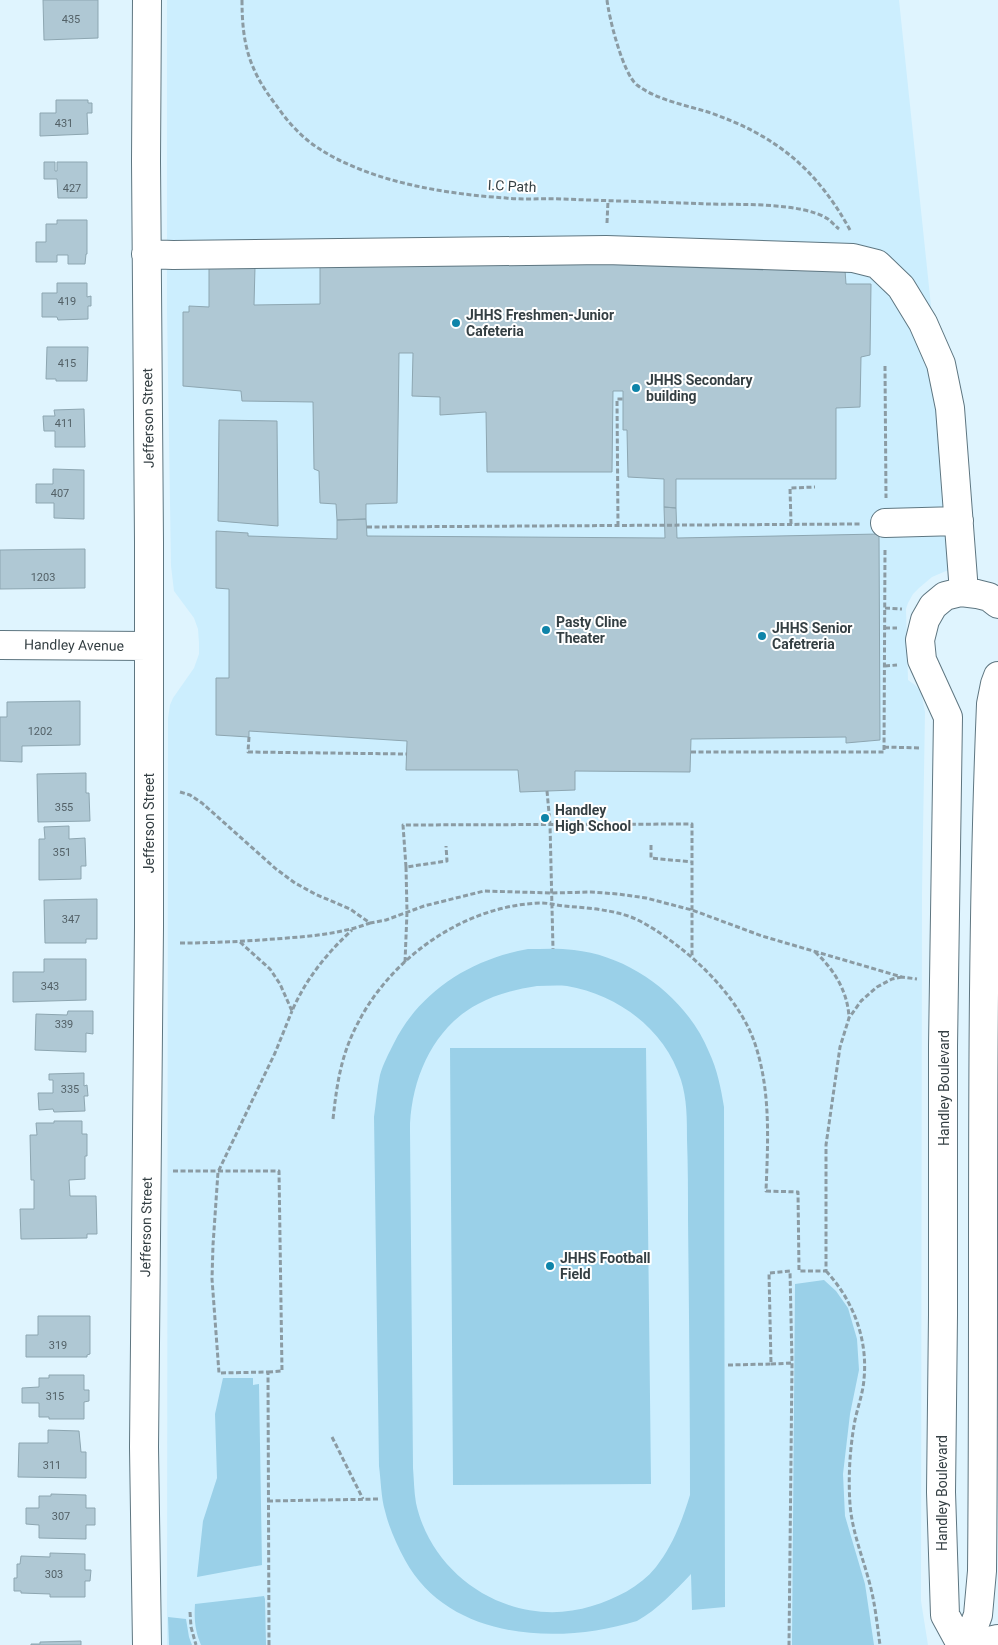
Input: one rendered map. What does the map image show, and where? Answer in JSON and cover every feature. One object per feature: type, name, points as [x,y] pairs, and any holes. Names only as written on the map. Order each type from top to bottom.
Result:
[{"type":"street","name":"Jefferson Street","points":[[147,0],[146,254],[149,541],[149,927],[144,1437],[147,1645]]},
{"type":"street","points":[[146,254],[173,256],[606,250],[853,258],[877,264],[891,275],[901,287],[923,323],[941,364],[950,408],[964,592]]},
{"type":"street","points":[[885,523],[959,521]]},
{"type":"street","name":"Handley Boulevard","points":[[998,604],[989,597],[964,592],[945,596],[933,606],[924,620],[920,640],[922,660],[948,713],[941,1492],[945,1615],[958,1639],[966,1645],[978,1615],[982,1571],[983,1315],[989,1016],[987,809],[992,704],[998,676]]},
{"type":"street","name":"Handley Avenue","points":[[0,645],[148,646]]},
{"type":"street","points":[[944,1023],[989,1016]]},
{"type":"street","points":[[943,1315],[983,1315]]},
{"type":"street","points":[[971,1645],[998,1639]]},
{"type":"path","name":"I.C Path","points":[[242,0],[245,45],[253,69],[277,107],[299,132],[317,148],[375,175],[422,187],[506,198],[787,208],[812,212],[829,220],[840,231]]},
{"type":"path","points":[[607,0],[609,15],[625,64],[636,84],[654,95],[732,121],[772,141],[808,170],[840,213],[866,262]]},
{"type":"path","points":[[885,366],[886,485]]},
{"type":"path","points":[[618,526],[617,399],[623,399]]},
{"type":"path","points":[[791,524],[790,488],[815,487]]},
{"type":"path","points":[[367,528],[885,523],[884,752],[690,752]]},
{"type":"path","points":[[885,608],[906,609]]},
{"type":"path","points":[[249,737],[248,752],[407,754]]},
{"type":"path","points":[[884,747],[907,749]]},
{"type":"path","points":[[547,791],[550,824],[553,950]]},
{"type":"path","points":[[180,792],[190,795],[202,803],[276,869],[295,883],[350,909],[370,922]]},
{"type":"path","points":[[405,962],[407,912],[403,825],[692,824],[692,957]]},
{"type":"path","points":[[651,844],[651,858],[692,862]]},
{"type":"path","points":[[406,867],[447,861],[446,846]]},
{"type":"path","points":[[180,943],[240,942],[317,935],[352,929],[370,922],[386,920],[407,912],[484,891],[591,892],[646,898],[692,910],[762,936],[814,952],[902,977],[923,980]]},
{"type":"path","points":[[333,1119],[343,1055],[353,1032],[374,997],[395,972],[414,952],[436,937],[480,916],[542,903],[590,907],[631,918],[670,940],[692,957],[713,976],[736,1007],[753,1040],[761,1070],[767,1107],[766,1191],[798,1192],[799,1271],[826,1271]]},
{"type":"path","points":[[170,1171],[218,1172],[279,1171],[282,1370],[219,1373],[212,1279],[218,1172],[275,1053],[292,1011],[313,971],[352,929]]},
{"type":"path","points":[[240,942],[270,969],[280,984],[292,1011]]},
{"type":"path","points":[[814,952],[827,962],[849,1007],[849,1018],[840,1047],[826,1145],[826,1271],[852,1308],[860,1334],[864,1379],[852,1443],[849,1478],[850,1505],[856,1538],[874,1603],[880,1645]]},
{"type":"path","points":[[849,1018],[861,1001],[873,990],[892,979],[902,977]]},
{"type":"path","points":[[771,1364],[769,1273],[790,1272],[792,1363],[789,1645]]},
{"type":"path","points":[[728,1365],[792,1363]]},
{"type":"path","points":[[268,1372],[269,1645]]},
{"type":"path","points":[[332,1438],[364,1500]]},
{"type":"path","points":[[268,1501],[379,1499]]},
{"type":"path","points":[[190,1612],[191,1627],[196,1645]]},
{"type":"shaded area","name":"Handley High School","points":[[167,0],[899,0],[956,545],[953,568],[932,577],[919,588],[913,594],[906,609],[908,680],[921,692],[925,712],[922,894],[921,1601],[928,1645],[167,1645],[168,718],[173,698],[194,668],[199,654],[199,643],[198,629],[194,618],[174,591],[171,566],[167,311]]},
{"type":"shaded area","points":[[528,949],[574,950],[616,961],[636,971],[655,983],[687,1014],[699,1032],[714,1065],[724,1107],[725,1607],[692,1610],[691,1574],[659,1606],[637,1621],[606,1629],[574,1633],[541,1634],[508,1630],[477,1621],[449,1607],[424,1587],[405,1560],[389,1524],[383,1500],[379,1466],[374,1117],[380,1075],[388,1055],[405,1024],[433,993],[467,969],[507,954]],"holes":[[[537,986],[567,986],[586,991],[604,997],[637,1017],[664,1045],[674,1062],[683,1087],[687,1117],[690,1495],[672,1541],[662,1559],[650,1574],[635,1586],[609,1600],[592,1606],[563,1612],[535,1611],[507,1605],[482,1593],[459,1576],[440,1555],[425,1531],[416,1503],[413,1468],[410,1131],[414,1094],[419,1076],[436,1042],[462,1014],[485,1000]]]},
{"type":"shaded area","name":"JHHS Football Field","points":[[450,1048],[646,1048],[651,1484],[453,1485]]},
{"type":"shaded area","points":[[824,1280],[836,1291],[848,1308],[857,1339],[859,1370],[850,1414],[843,1474],[845,1516],[865,1584],[874,1645],[792,1645],[795,1284]]},
{"type":"shaded area","points":[[223,1378],[253,1378],[253,1385],[259,1384],[262,1565],[197,1577],[203,1521],[217,1478],[215,1414]]},
{"type":"shaded area","points":[[264,1596],[266,1645],[201,1645],[195,1625],[195,1604]]},
{"type":"shaded area","points":[[168,1617],[186,1619],[192,1645],[169,1645]]},
{"type":"building","points":[[43,0],[98,0],[98,38],[44,40]]},
{"type":"building","points":[[56,100],[88,100],[88,103],[92,103],[92,113],[87,113],[88,134],[40,136],[40,113],[56,113]]},
{"type":"building","points":[[44,162],[55,162],[55,171],[57,171],[57,162],[87,162],[87,198],[58,198],[57,179],[44,179]]},
{"type":"building","points":[[57,220],[87,220],[87,254],[85,264],[68,264],[68,255],[57,255],[57,262],[36,262],[36,242],[46,242],[46,224],[57,224]]},
{"type":"building","name":"JHHS Secondary building","points":[[320,262],[817,265],[845,270],[846,284],[871,284],[870,355],[861,357],[860,407],[836,408],[836,479],[676,479],[676,508],[664,507],[664,479],[628,477],[627,430],[623,430],[623,391],[613,391],[612,472],[487,472],[486,412],[440,415],[440,397],[412,396],[413,353],[399,353],[397,503],[366,504],[366,519],[337,520],[336,504],[320,503],[319,471],[314,469],[313,402],[242,401],[241,391],[183,386],[183,312],[189,312],[189,306],[209,307],[209,267],[255,267],[254,305],[320,304]]},
{"type":"building","points":[[57,283],[87,283],[87,297],[91,296],[91,306],[88,306],[88,319],[58,320],[57,317],[42,317],[42,293],[57,293]]},
{"type":"building","points":[[47,347],[88,347],[87,381],[56,381],[56,379],[46,379]]},
{"type":"building","points":[[84,409],[85,447],[55,447],[55,431],[44,431],[43,416],[55,416],[54,410]]},
{"type":"building","points":[[219,420],[277,421],[278,526],[218,521]]},
{"type":"building","points":[[53,469],[84,470],[84,519],[54,518],[54,503],[36,503],[36,484],[53,484]]},
{"type":"building","points":[[664,507],[676,508],[677,538],[879,534],[880,740],[846,743],[846,737],[691,739],[690,772],[575,771],[575,790],[520,792],[518,770],[406,770],[407,741],[249,731],[249,737],[216,735],[216,678],[229,678],[229,589],[216,588],[216,531],[248,533],[248,536],[337,539],[337,520],[366,519],[367,536],[665,538]]},
{"type":"building","points":[[85,549],[85,588],[0,589],[0,550]]},
{"type":"building","points":[[80,701],[80,745],[22,746],[22,762],[0,761],[0,717],[7,717],[7,702]]},
{"type":"building","points":[[86,773],[86,793],[89,793],[90,821],[38,822],[37,774]]},
{"type":"building","points":[[69,826],[69,839],[85,838],[86,866],[81,866],[81,879],[39,880],[39,839],[45,839],[44,827]]},
{"type":"building","points":[[97,899],[97,939],[86,939],[86,943],[45,943],[44,900]]},
{"type":"building","points":[[44,959],[86,959],[86,1000],[13,1002],[13,972],[44,972]]},
{"type":"building","points":[[68,1011],[93,1011],[93,1034],[86,1033],[86,1052],[35,1050],[36,1014],[67,1015]]},
{"type":"building","points":[[84,1073],[84,1086],[87,1085],[88,1096],[84,1096],[85,1111],[54,1112],[53,1109],[39,1110],[38,1093],[53,1093],[53,1080],[49,1080],[49,1074]]},
{"type":"building","points":[[54,1121],[82,1121],[82,1134],[87,1134],[85,1179],[69,1180],[70,1196],[96,1196],[97,1234],[87,1234],[87,1238],[21,1239],[20,1209],[34,1209],[34,1180],[31,1180],[30,1135],[37,1135],[36,1123],[54,1123]]},
{"type":"building","points":[[38,1316],[90,1316],[90,1354],[87,1357],[26,1357],[26,1335],[38,1335]]},
{"type":"building","points":[[49,1375],[84,1375],[84,1390],[89,1390],[89,1401],[84,1402],[84,1419],[49,1419],[49,1417],[39,1417],[39,1403],[22,1403],[22,1388],[39,1387],[39,1378],[49,1378]]},
{"type":"building","points":[[48,1430],[79,1431],[81,1452],[86,1452],[86,1478],[18,1477],[19,1443],[48,1443]]},
{"type":"building","points":[[51,1494],[86,1495],[86,1508],[95,1508],[95,1525],[86,1525],[86,1539],[39,1538],[39,1525],[26,1524],[26,1508],[39,1508],[39,1496],[51,1496]]},
{"type":"building","points":[[50,1553],[85,1554],[85,1570],[91,1570],[90,1581],[85,1581],[85,1597],[50,1597],[50,1594],[14,1591],[14,1578],[17,1578],[17,1564],[20,1564],[21,1556],[50,1557]]},
{"type":"building","points":[[81,1641],[81,1645],[31,1645],[40,1644],[40,1642]]},
{"type":"place","name":"JHHS Freshmen-Junior Cafeteria","points":[[456,323]]},
{"type":"place","name":"JHHS Secondary building","points":[[636,388]]},
{"type":"place","name":"Pasty Cline Theater","points":[[546,630]]},
{"type":"place","name":"JHHS Senior Cafetreria","points":[[762,636]]},
{"type":"place","name":"Handley High School","points":[[545,818]]},
{"type":"place","name":"JHHS Football Field","points":[[550,1266]]}]
